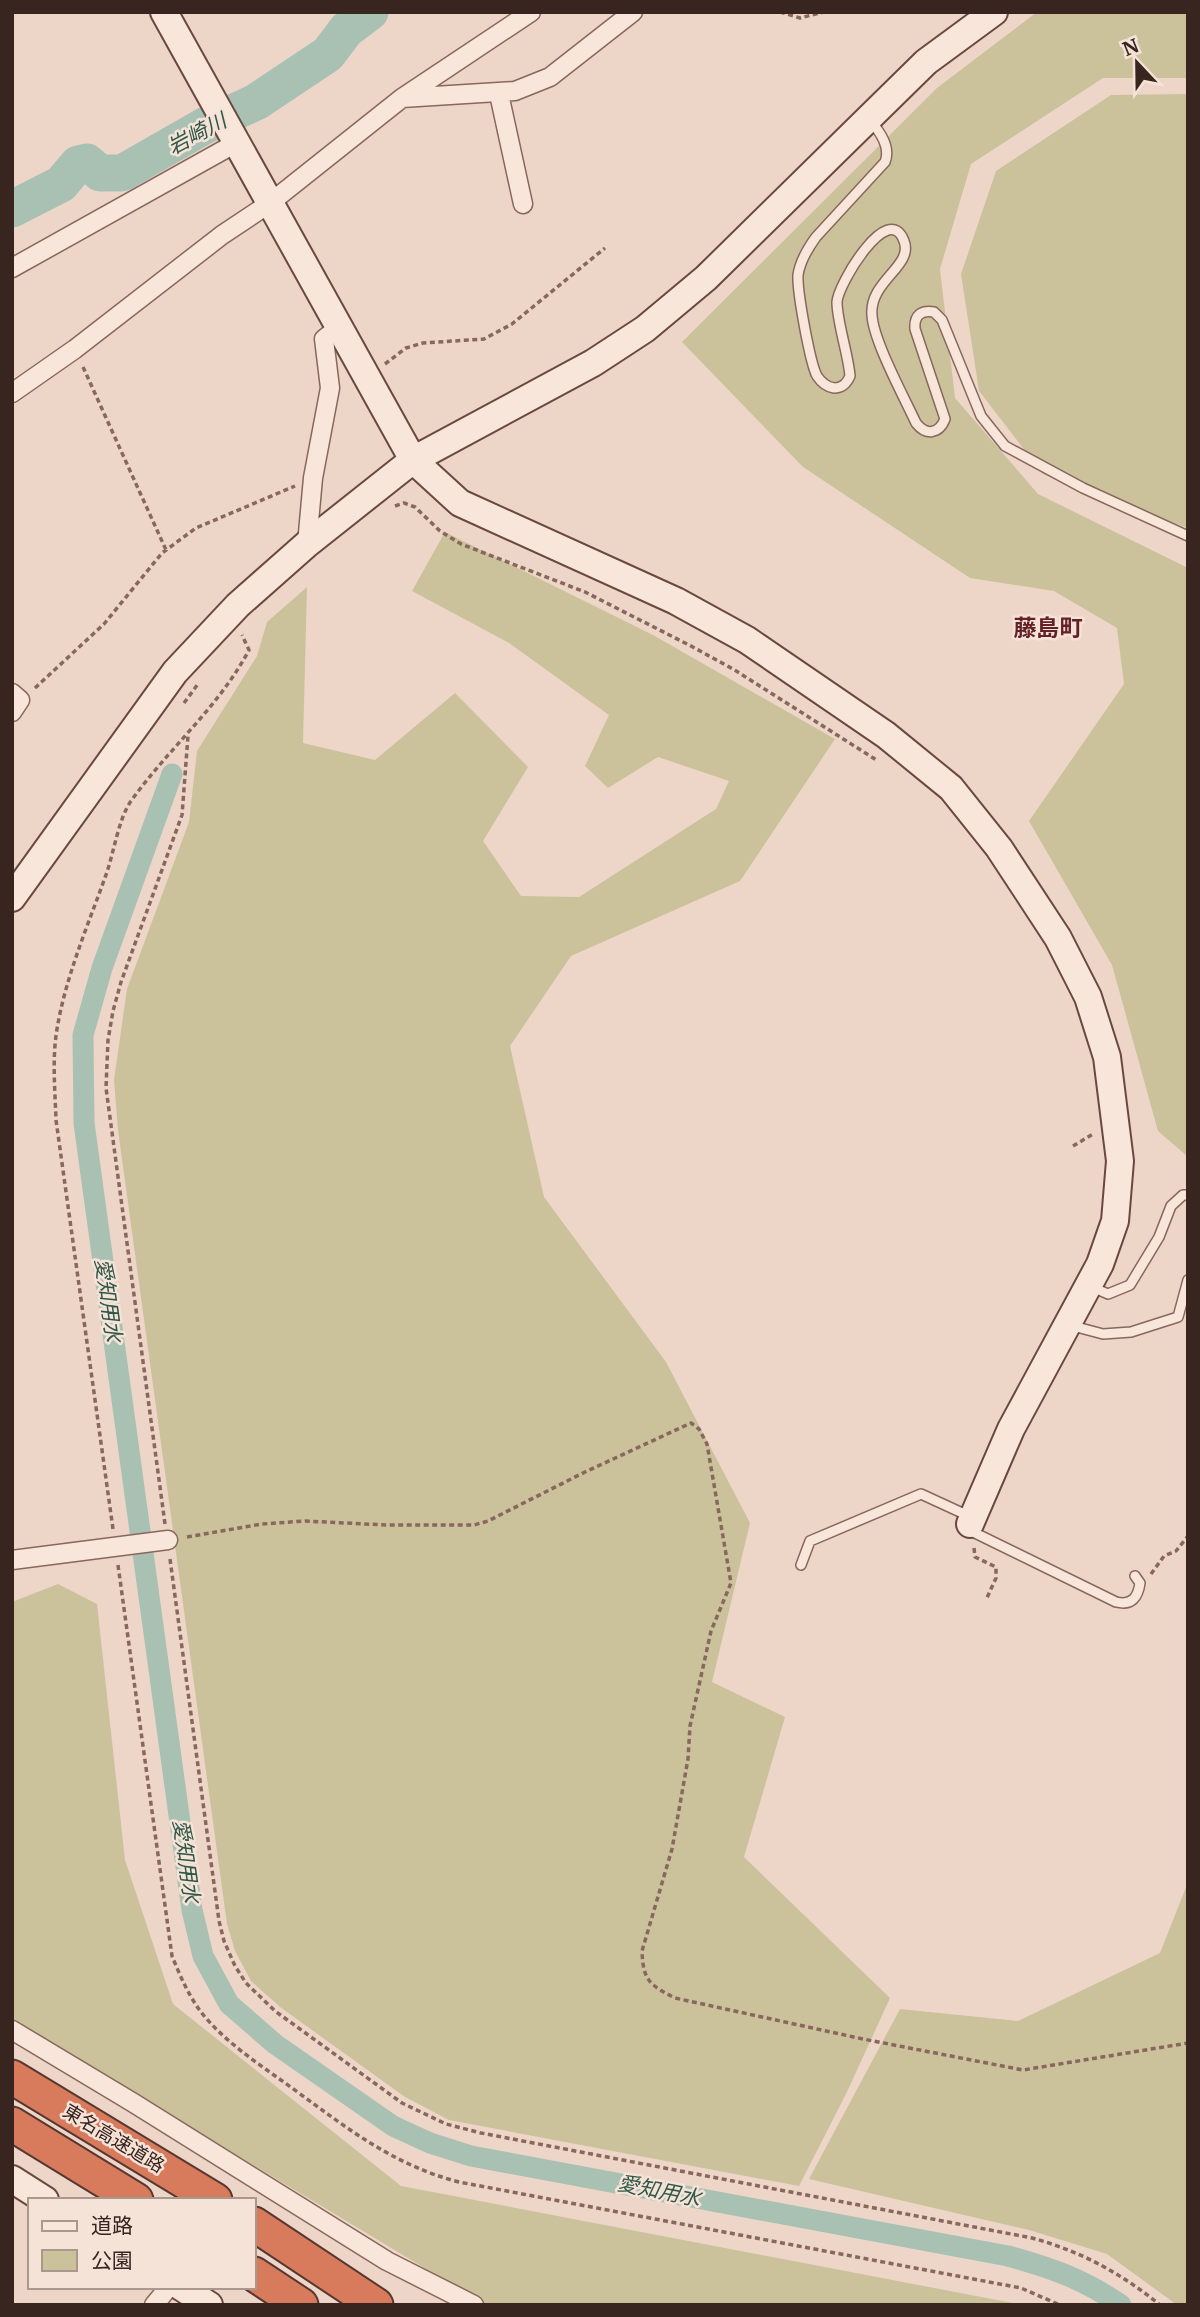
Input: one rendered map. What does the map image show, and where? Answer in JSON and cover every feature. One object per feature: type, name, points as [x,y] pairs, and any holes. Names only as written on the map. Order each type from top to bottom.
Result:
[{"type":"highway","name":"東名高速道路","points":[[12,2077],[212,2198]]},
{"type":"highway","name":"東名高速道路","points":[[12,2124],[133,2198]]},
{"type":"highway","points":[[256,2225],[376,2305]]},
{"type":"highway","points":[[256,2275],[301,2305]]},
{"type":"street","points":[[164,12],[413,460],[460,503],[676,601],[747,640],[886,735],[951,788],[999,848],[1058,938],[1088,997],[1107,1057],[1120,1161],[1115,1221],[1100,1264],[1011,1429],[972,1525]]},
{"type":"street","points":[[12,393],[75,349],[222,235],[270,203],[402,98],[531,12]]},
{"type":"street","points":[[402,98],[515,91],[550,77],[633,12]]},
{"type":"street","points":[[12,898],[175,672],[238,605],[307,544],[413,460],[593,363],[645,329],[706,278],[926,62],[993,12]]},
{"type":"street","points":[[499,94],[523,204]]},
{"type":"street","points":[[12,268],[235,140]]},
{"type":"street","points":[[307,544],[313,478],[330,388],[324,339],[339,327]]},
{"type":"street","points":[[12,1560],[167,1540]]},
{"type":"street","points":[[12,2031],[132,2102],[387,2261],[474,2305]]},
{"type":"street","points":[[12,2179],[42,2198]]},
{"type":"street","points":[[154,2305],[167,2289]]},
{"type":"street","points":[[184,2289],[209,2305]]},
{"type":"lane","points":[[868,117],[879,130],[887,147],[885,162],[816,237],[807,249],[798,273],[813,364],[822,382],[831,388],[838,388],[846,384],[850,376],[837,303],[840,291],[862,251],[877,235],[886,230],[895,231],[905,243],[905,254],[901,263],[882,281],[875,293],[872,316],[876,332],[921,429],[936,431],[941,428],[945,419],[915,329],[918,314],[925,311],[934,312],[942,320],[981,416],[1005,446],[1083,488],[1188,536]]},
{"type":"lane","points":[[1089,1286],[1108,1294],[1130,1285],[1159,1237],[1171,1206],[1183,1195],[1188,1195]]},
{"type":"lane","points":[[1068,1324],[1103,1334],[1131,1332],[1178,1317],[1188,1280]]},
{"type":"lane","points":[[802,1565],[810,1541],[920,1494],[1116,1602],[1122,1604],[1132,1601],[1139,1594],[1140,1583],[1135,1576]]},
{"type":"path","points":[[780,12],[800,18],[824,12]]},
{"type":"path","points":[[366,375],[406,348],[423,343],[484,339],[503,329],[606,248]]},
{"type":"path","points":[[75,349],[166,550]]},
{"type":"path","points":[[15,702],[104,624],[143,574],[166,550],[197,528],[313,478]]},
{"type":"path","points":[[393,507],[404,503],[415,507],[440,531],[461,544],[584,592],[691,646],[888,768]]},
{"type":"path","points":[[250,626],[242,635],[249,650],[239,668],[188,735],[157,765],[129,805],[62,1002],[54,1066],[56,1120],[172,1956],[186,1990],[222,2035],[246,2055],[371,2146],[432,2175],[1021,2288],[1060,2305]]},
{"type":"path","points":[[188,735],[182,815],[118,992],[108,1040],[106,1088],[212,1875],[224,1941],[246,1983],[275,2011],[402,2103],[446,2124],[1032,2238],[1067,2247],[1111,2270],[1133,2283],[1160,2305]]},
{"type":"path","points":[[1073,1146],[1095,1133]]},
{"type":"path","points":[[167,1540],[262,1524],[306,1521],[474,1525],[488,1521],[691,1423],[699,1429],[707,1444],[731,1583],[711,1631],[690,1726],[688,1759],[672,1849],[642,1951],[643,1967],[651,1986],[676,1998],[863,2039],[1023,2070],[1188,2043]]},
{"type":"path","points":[[972,1525],[975,1557],[996,1567],[996,1578],[986,1600]]},
{"type":"green space","points":[[1037,12],[1188,12],[1188,78],[1103,78],[971,164],[940,269],[955,398],[1038,494],[1188,568],[1188,1157],[1158,1131],[1112,965],[1029,821],[1124,684],[1117,628],[1054,591],[970,578],[803,467],[682,342],[937,88]]},
{"type":"green space","points":[[1188,94],[1188,528],[1043,474],[979,391],[961,274],[996,171],[1111,95]]},
{"type":"green space","points":[[445,532],[653,635],[835,739],[740,881],[571,956],[510,1046],[544,1197],[666,1362],[750,1523],[712,1682],[785,1717],[744,1857],[890,1998],[847,2092],[799,2186],[449,2120],[405,2097],[280,2007],[251,1981],[235,1951],[227,1924],[118,1130],[114,1080],[127,989],[189,822],[197,751],[257,656],[267,622],[307,587],[303,743],[375,760],[455,693],[528,767],[483,841],[521,896],[579,897],[716,809],[729,781],[658,757],[608,788],[585,766],[609,715],[509,643],[412,591]]},
{"type":"green space","points":[[58,1584],[97,1604],[125,1860],[173,2004],[401,2186],[1023,2305],[486,2305],[12,2020],[12,1602]]},
{"type":"green space","points":[[1188,1882],[1188,2305],[1177,2305],[1107,2254],[1029,2230],[809,2179],[900,2009],[1018,2021],[1160,1953]]},
{"type":"waterway","name":"岩崎川","points":[[12,209],[61,184],[78,164],[87,162],[100,173],[122,173],[206,125],[256,102],[328,54],[346,30],[370,12]]},
{"type":"waterway","name":"愛知用水","points":[[172,774],[102,968],[83,1035],[84,1123],[192,1910],[203,1956],[229,2004],[275,2044],[393,2126],[430,2143],[471,2156],[1008,2256],[1067,2275],[1121,2305]]},
{"type":"district","name":"藤島町","points":[[1048,628]]}]
